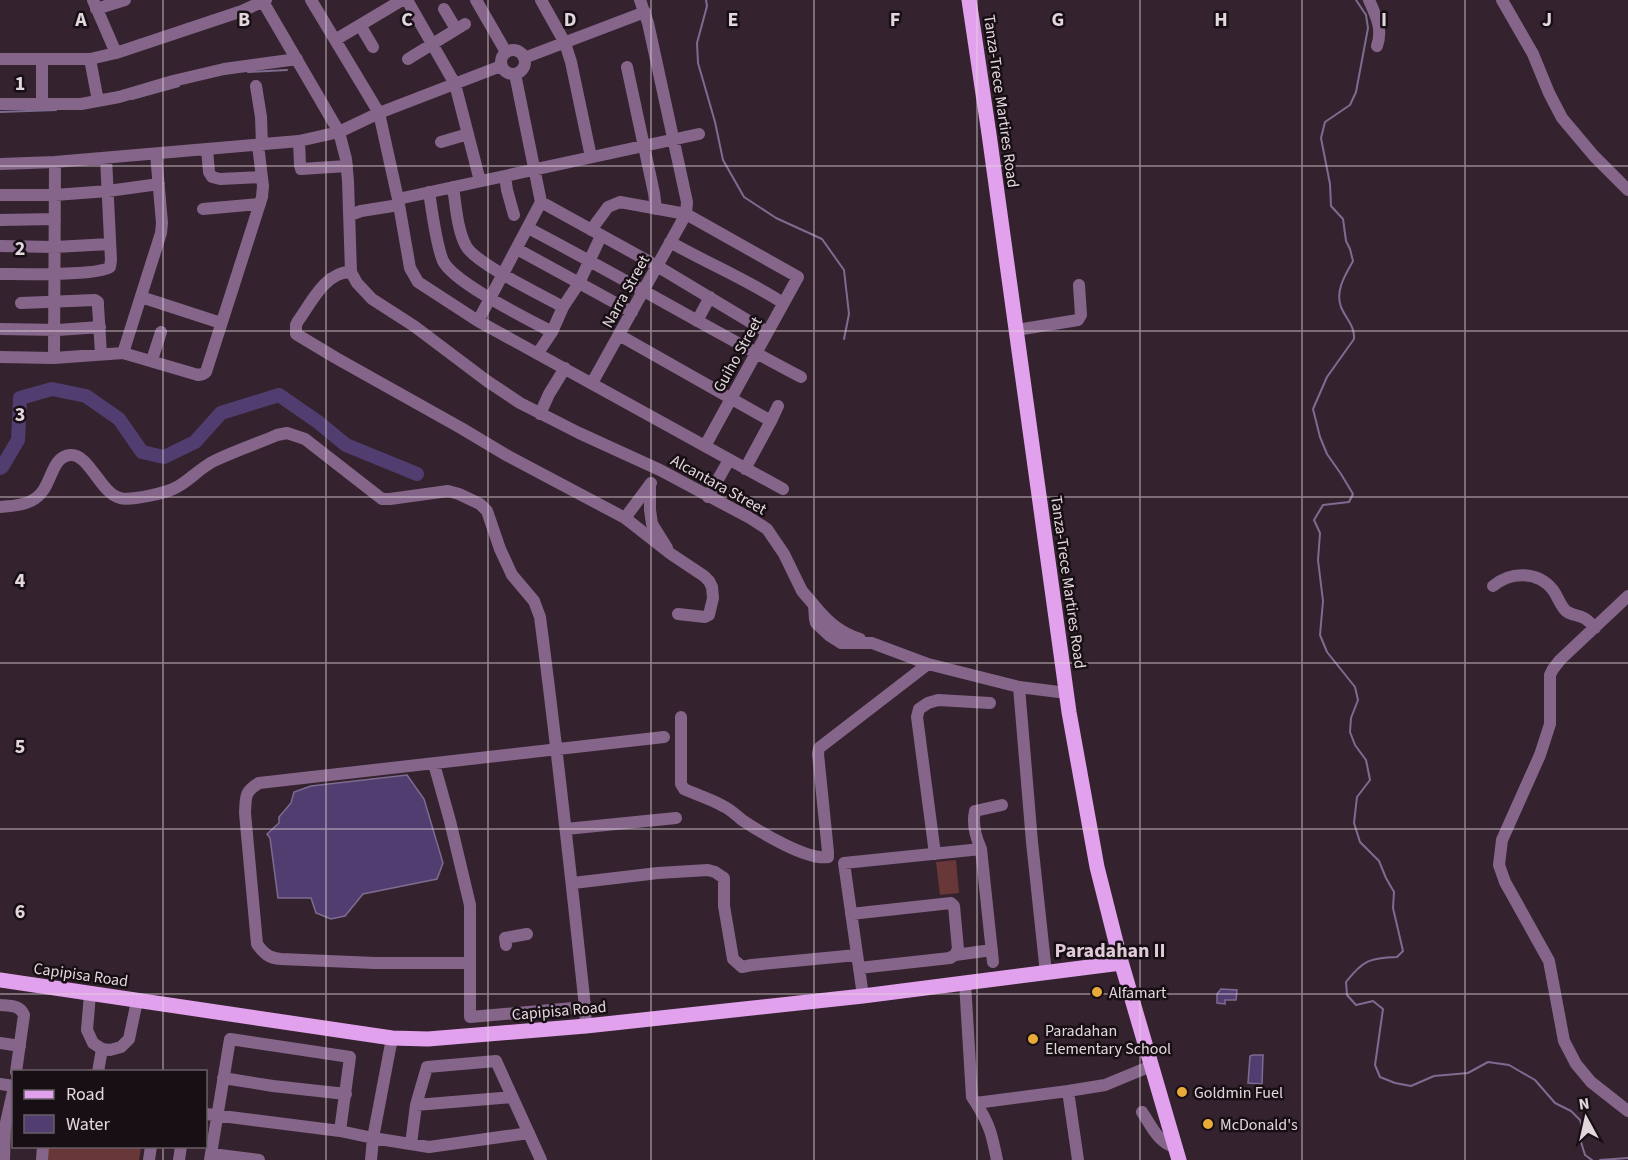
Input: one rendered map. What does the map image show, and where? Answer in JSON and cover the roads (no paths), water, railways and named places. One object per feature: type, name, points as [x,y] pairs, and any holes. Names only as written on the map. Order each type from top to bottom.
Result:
[{"type":"main road","name":"Tanza-Trece Martires Road","points":[[969,0],[1067,693],[1097,867],[1121,963],[1177,1153]]},
{"type":"main road","name":"Capipisa Road","points":[[0,980],[392,1038],[428,1039],[586,1026],[862,996],[1121,963]]},
{"type":"street","points":[[116,53],[94,4],[125,0]]},
{"type":"street","points":[[311,0],[379,113],[399,202],[410,268],[418,282],[478,321],[783,489]]},
{"type":"street","points":[[335,40],[402,0]]},
{"type":"street","points":[[407,0],[455,84],[480,181]]},
{"type":"street","points":[[476,0],[506,52]]},
{"type":"street","points":[[541,0],[566,43],[591,157]]},
{"type":"street","points":[[538,353],[552,332],[563,307],[590,261],[596,233],[608,207],[620,202],[686,214],[687,202],[645,12],[640,0]]},
{"type":"street","points":[[1369,0],[1379,22],[1380,39],[1377,46]]},
{"type":"street","points":[[1502,0],[1533,54],[1562,118],[1594,156],[1628,190]]},
{"type":"street","points":[[0,59],[90,59],[116,53],[242,11],[264,1],[339,132],[347,166],[351,272],[343,272],[324,284],[298,321],[296,334],[508,456],[625,518],[709,581],[713,594],[709,615],[678,614]]},
{"type":"street","points":[[408,59],[461,27],[444,9]]},
{"type":"street","points":[[524,58],[645,12]]},
{"type":"street","points":[[360,24],[373,47]]},
{"type":"street","points":[[517,51],[524,58],[522,70],[515,74],[508,73],[501,66],[501,58],[506,52],[517,51]]},
{"type":"street","points":[[42,59],[42,104]]},
{"type":"street","points":[[90,59],[98,101]]},
{"type":"street","points":[[0,104],[81,104],[119,97],[224,69],[297,59]]},
{"type":"street","points":[[0,164],[55,162],[299,141],[339,132],[379,113],[501,66]]},
{"type":"street","points":[[627,68],[656,209]]},
{"type":"street","points":[[478,321],[541,201],[515,74]]},
{"type":"street","points":[[0,357],[54,357],[123,352],[198,375],[207,372],[260,204],[263,186],[260,145],[261,117],[256,86]]},
{"type":"street","points":[[441,142],[468,134]]},
{"type":"street","points":[[350,215],[429,192],[699,134]]},
{"type":"street","points":[[299,141],[301,169],[347,166]]},
{"type":"street","points":[[207,149],[209,172],[212,177],[220,179],[262,177]]},
{"type":"street","points":[[123,352],[161,233],[156,154]]},
{"type":"street","points":[[0,274],[55,274],[110,267],[106,158]]},
{"type":"street","points":[[54,357],[55,162]]},
{"type":"street","points":[[505,176],[514,215]]},
{"type":"street","points":[[0,195],[55,195],[159,184]]},
{"type":"street","points":[[453,187],[462,234],[471,252],[503,274],[563,307]]},
{"type":"street","points":[[429,192],[444,261],[454,274],[490,298],[552,332]]},
{"type":"street","points":[[541,201],[657,266],[767,332]]},
{"type":"street","points":[[203,209],[260,204]]},
{"type":"street","name":"Narra Street","points":[[592,383],[686,214]]},
{"type":"street","name":"Guiho Street","points":[[686,214],[798,276],[705,446]]},
{"type":"street","points":[[0,220],[55,219]]},
{"type":"street","points":[[528,228],[801,377]]},
{"type":"street","points":[[670,242],[783,303]]},
{"type":"street","points":[[0,246],[55,247],[110,244]]},
{"type":"street","points":[[517,249],[632,312]]},
{"type":"street","name":"Alcantara Street","points":[[351,272],[357,283],[372,299],[414,326],[487,381],[540,414],[660,470],[767,529],[784,554],[802,591],[814,605],[816,623],[841,643],[872,643],[928,664],[1019,687],[1067,693]]},
{"type":"street","points":[[1016,330],[1078,320],[1081,315],[1079,285]]},
{"type":"street","points":[[141,297],[221,323]]},
{"type":"street","points":[[697,321],[710,297]]},
{"type":"street","points":[[21,303],[95,300],[98,302],[101,354]]},
{"type":"street","points":[[0,329],[54,330],[100,327]]},
{"type":"street","points":[[152,360],[161,332]]},
{"type":"street","points":[[619,335],[771,421]]},
{"type":"street","points":[[540,414],[565,368]]},
{"type":"street","points":[[746,469],[778,406]]},
{"type":"street","points":[[0,507],[21,505],[41,495],[47,487],[56,463],[68,455],[81,457],[114,496],[121,499],[136,499],[179,487],[213,461],[287,433],[305,439],[382,499],[448,491],[480,504],[487,511],[512,575],[534,601],[540,617],[573,883],[586,1026]]},
{"type":"street","points":[[708,496],[729,460]]},
{"type":"street","points":[[625,518],[660,470]]},
{"type":"street","points":[[650,484],[652,524],[671,554]]},
{"type":"street","points":[[1493,586],[1517,576],[1530,575],[1552,589],[1568,613],[1585,619],[1594,628]]},
{"type":"street","points":[[1628,596],[1560,660],[1550,675],[1550,724],[1502,840],[1499,865],[1505,882],[1549,961],[1564,1041],[1576,1064],[1592,1082],[1628,1111]]},
{"type":"street","points":[[681,717],[681,784],[684,789],[724,806],[779,842],[825,858],[828,857],[828,852],[819,748],[928,664]]},
{"type":"street","points":[[1019,687],[1046,973]]},
{"type":"street","points":[[935,854],[917,717],[919,709],[927,703],[938,700],[990,703]]},
{"type":"street","points":[[470,963],[375,963],[281,959],[270,958],[262,952],[257,944],[245,813],[246,795],[249,789],[259,783],[557,748],[664,738]]},
{"type":"street","points":[[434,764],[470,905],[470,1017],[585,1007]]},
{"type":"street","points":[[573,883],[658,873],[708,870],[715,872],[724,878],[724,906],[733,959],[742,967],[765,964],[950,958],[955,955],[992,956],[981,849],[976,838],[974,818],[975,812],[1002,805]]},
{"type":"street","points":[[566,829],[676,818]]},
{"type":"street","points":[[862,996],[844,863],[981,849]]},
{"type":"street","points":[[851,914],[951,903],[954,906],[958,949],[955,955]]},
{"type":"street","points":[[506,945],[505,938],[527,934]]},
{"type":"street","points":[[965,983],[972,1097],[987,1119],[997,1160]]},
{"type":"street","points":[[90,994],[87,1030],[93,1043],[106,1049],[122,1047],[129,1039],[137,1001]]},
{"type":"street","points":[[0,1005],[18,1007],[24,1015],[16,1070]]},
{"type":"street","points":[[371,1160],[392,1038]]},
{"type":"street","points":[[260,1160],[211,1157],[211,1115],[223,1078],[230,1039],[350,1058],[340,1131]]},
{"type":"street","points":[[0,1043],[20,1046]]},
{"type":"street","points":[[98,1070],[106,1049]]},
{"type":"street","points":[[106,1049],[107,1070]]},
{"type":"street","points":[[411,1144],[416,1105],[427,1067],[496,1061],[541,1160]]},
{"type":"street","points":[[976,1103],[1105,1085],[1151,1066]]},
{"type":"street","points":[[223,1078],[346,1094]]},
{"type":"street","points":[[1068,1091],[1078,1160]]},
{"type":"street","points":[[4,1160],[5,1127],[12,1095]]},
{"type":"street","points":[[416,1105],[512,1097]]},
{"type":"street","points":[[1142,1112],[1159,1137],[1177,1153]]},
{"type":"street","points":[[211,1115],[340,1131],[429,1147],[529,1133]]},
{"type":"water","points":[[407,775],[424,799],[443,863],[437,879],[363,894],[345,916],[331,919],[316,913],[311,898],[278,898],[270,838],[267,834],[279,823],[279,817],[291,803],[294,792],[311,786]]},
{"type":"water","points":[[1221,989],[1237,990],[1236,1000],[1225,1000],[1225,1004],[1217,1003],[1217,994]]},
{"type":"water","points":[[1263,1055],[1262,1084],[1248,1083],[1250,1056]]},
{"type":"waterway","points":[[706,0],[707,6],[697,43],[698,63],[723,160],[744,197],[776,218],[822,239],[844,270],[849,314],[844,339]]},
{"type":"waterway","points":[[1356,0],[1366,15],[1368,28],[1356,92],[1350,105],[1325,122],[1321,138],[1330,184],[1331,206],[1343,219],[1346,241],[1353,261],[1342,283],[1339,301],[1352,326],[1354,339],[1327,377],[1313,409],[1327,454],[1353,494],[1349,502],[1323,505],[1314,520],[1320,533],[1318,560],[1323,601],[1320,635],[1327,652],[1355,687],[1358,700],[1351,718],[1350,732],[1355,745],[1366,760],[1370,780],[1357,797],[1354,823],[1360,842],[1379,861],[1394,892],[1393,908],[1403,951],[1397,957],[1380,958],[1362,965],[1346,982],[1347,995],[1356,1005],[1373,1001],[1383,1009],[1375,1065],[1380,1077],[1411,1086],[1434,1076],[1468,1073],[1488,1062],[1509,1065],[1535,1080],[1555,1103],[1571,1111],[1580,1120],[1583,1130],[1581,1142],[1585,1155],[1592,1160]]},
{"type":"waterway","points":[[248,72],[287,70]]},
{"type":"waterway","points":[[132,99],[179,86]]},
{"type":"waterway","points":[[0,112],[56,110]]},
{"type":"waterway","points":[[0,468],[18,440],[20,398],[52,389],[86,396],[119,419],[142,452],[164,457],[195,442],[221,413],[279,395],[346,445],[417,474]]},
{"type":"waterway","points":[[1600,1160],[1628,1158]]},
{"type":"place","name":"Alfamart","points":[[1097,992]]},
{"type":"place","name":"Paradahan Elementary School","points":[[1033,1039]]},
{"type":"place","name":"Goldmin Fuel","points":[[1182,1092]]},
{"type":"place","name":"McDonald's","points":[[1208,1124]]},
{"type":"district","name":"Paradahan II","points":[[1110,950]]}]
